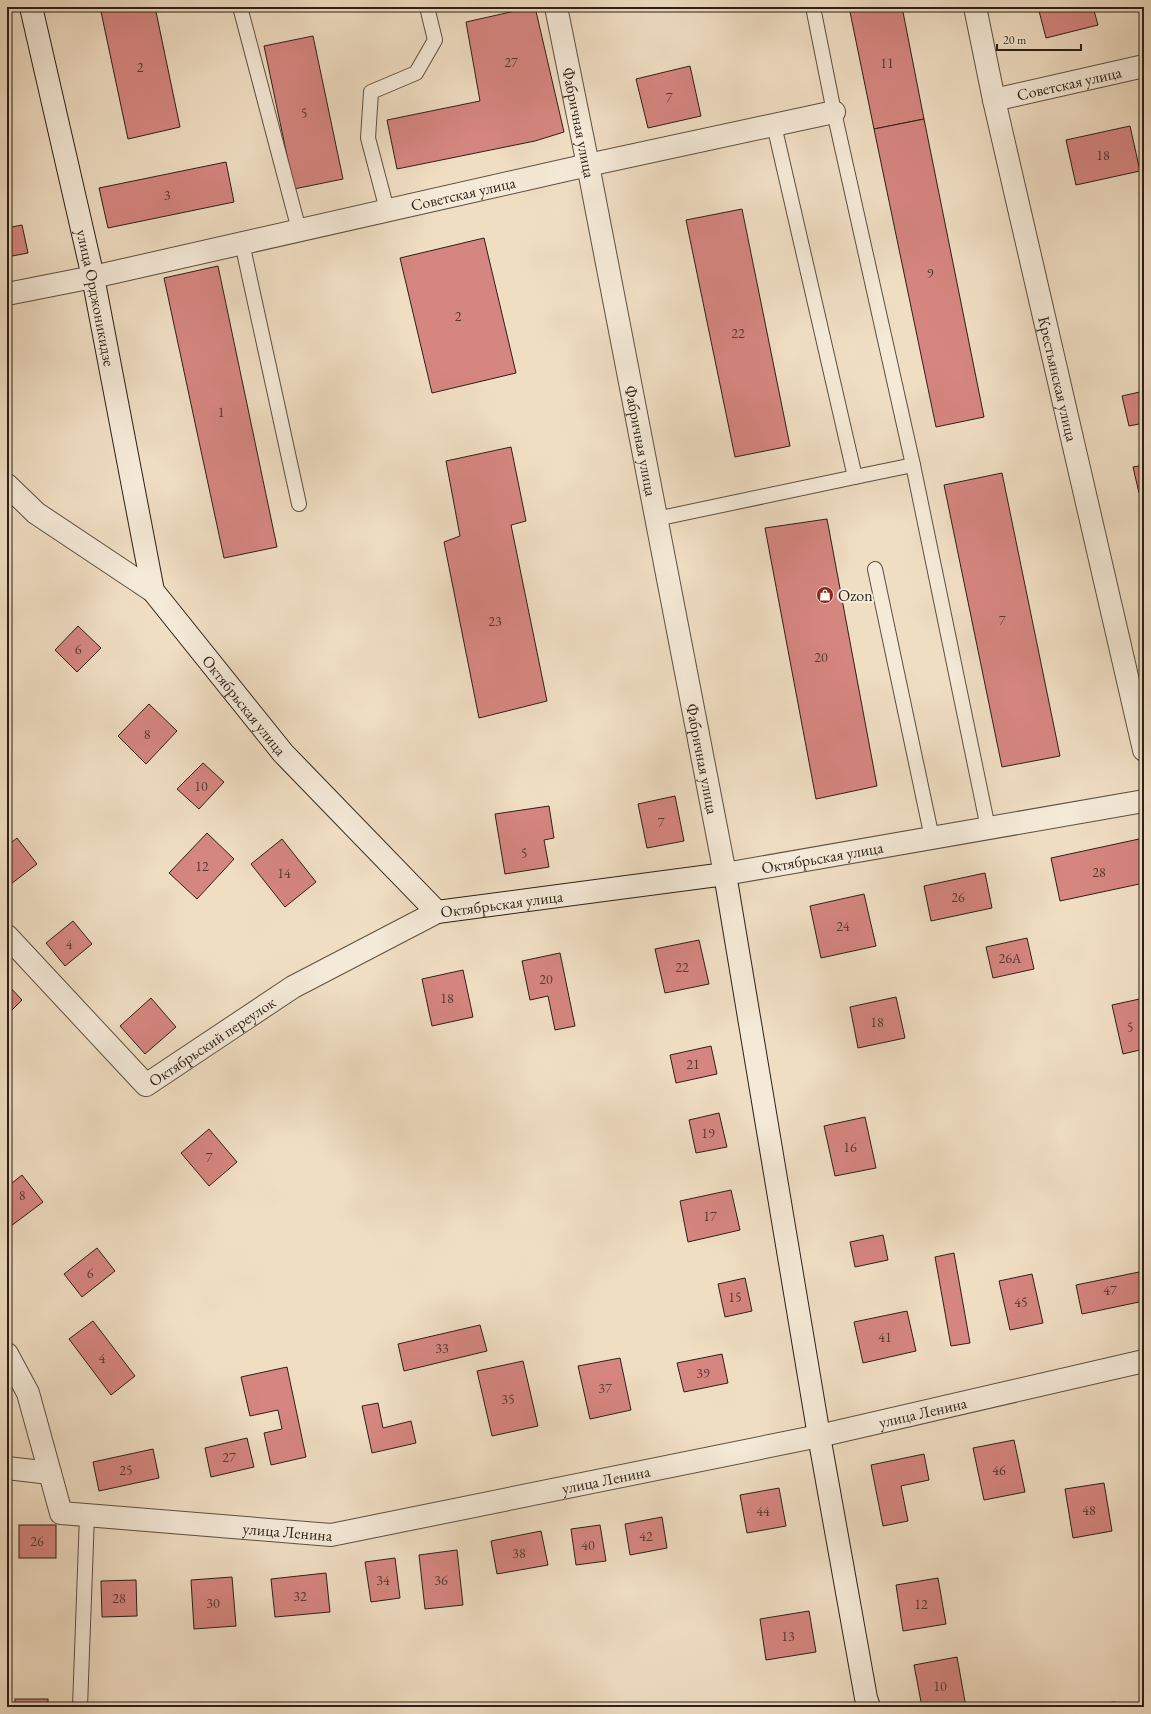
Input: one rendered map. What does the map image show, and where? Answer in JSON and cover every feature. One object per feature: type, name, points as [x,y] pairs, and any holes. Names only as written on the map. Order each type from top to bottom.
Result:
[{"type":"street","name":"улица Орджоникидзе","points":[[31,7],[93,277],[153,591]]},
{"type":"street","name":"Фабричная улица","points":[[556,7],[725,874],[819,1436],[866,1698],[869,1707]]},
{"type":"street","name":"Крестьянская улица","points":[[975,7],[994,100],[1144,750]]},
{"type":"street","name":"Советская улица","points":[[994,100],[1144,66]]},
{"type":"street","name":"Советская улица","points":[[7,294],[93,277],[588,165],[834,112]]},
{"type":"street","name":"Октябрьская улица","points":[[7,485],[36,513],[153,591],[283,753],[437,912],[725,874],[1144,801]]},
{"type":"street","name":"Октябрьский переулок","points":[[7,936],[146,1085],[293,987],[437,912]]},
{"type":"street","points":[[7,1354],[28,1393],[50,1473],[7,1468]]},
{"type":"street","name":"улица Ленина","points":[[50,1473],[61,1513],[331,1535],[819,1436],[1144,1361]]},
{"type":"lane","points":[[240,7],[299,230]]},
{"type":"lane","points":[[387,210],[368,138],[371,92],[416,73],[435,40],[428,7]]},
{"type":"lane","points":[[813,7],[834,112],[913,465],[988,828]]},
{"type":"lane","points":[[774,125],[855,477]]},
{"type":"lane","points":[[242,243],[299,504]]},
{"type":"lane","points":[[656,519],[913,465]]},
{"type":"lane","points":[[876,569],[932,838]]},
{"type":"lane","points":[[80,1707],[87,1515]]},
{"type":"building","points":[[100,7],[155,7],[180,127],[128,139]]},
{"type":"building","points":[[535,7],[564,132],[535,141],[397,169],[387,120],[480,101],[466,22]]},
{"type":"building","points":[[849,7],[902,7],[924,119],[874,129]]},
{"type":"building","points":[[1038,7],[1093,7],[1098,25],[1046,38]]},
{"type":"building","points":[[1138,7],[1144,7],[1144,15],[1141,16]]},
{"type":"building","points":[[313,36],[343,179],[294,189],[264,46]]},
{"type":"building","points":[[690,66],[701,116],[648,128],[636,79]]},
{"type":"building","points":[[924,119],[984,417],[936,427],[874,129]]},
{"type":"building","points":[[1130,126],[1140,171],[1076,185],[1066,140]]},
{"type":"building","points":[[226,162],[234,202],[108,228],[99,188]]},
{"type":"building","points":[[742,209],[790,446],[735,457],[686,220]]},
{"type":"building","points":[[22,225],[28,253],[7,257],[7,228]]},
{"type":"building","points":[[484,238],[516,373],[432,393],[400,258]]},
{"type":"building","points":[[218,266],[277,547],[224,558],[164,278]]},
{"type":"building","points":[[1144,391],[1144,423],[1129,426],[1122,396]]},
{"type":"building","points":[[511,447],[526,521],[511,525],[547,701],[479,718],[444,542],[460,536],[446,461]]},
{"type":"building","points":[[1144,465],[1144,492],[1139,493],[1133,467]]},
{"type":"building","points":[[1002,473],[1060,756],[1002,767],[944,485]]},
{"type":"building","points":[[827,519],[877,786],[816,799],[765,528]]},
{"type":"building","points":[[78,626],[101,648],[77,672],[55,650]]},
{"type":"building","points":[[149,704],[177,731],[146,764],[118,736]]},
{"type":"building","points":[[203,763],[224,782],[199,809],[177,789]]},
{"type":"building","points":[[675,796],[684,841],[647,848],[638,804]]},
{"type":"building","points":[[549,806],[554,838],[544,840],[549,867],[505,874],[495,814]]},
{"type":"building","points":[[207,833],[234,859],[197,899],[169,873]]},
{"type":"building","points":[[17,838],[37,864],[7,887],[7,846]]},
{"type":"building","points":[[282,839],[316,882],[285,907],[251,864]]},
{"type":"building","points":[[1139,839],[1144,861],[1144,883],[1060,901],[1051,858]]},
{"type":"building","points":[[985,873],[992,908],[931,921],[924,886]]},
{"type":"building","points":[[864,894],[876,946],[821,958],[810,906]]},
{"type":"building","points":[[73,921],[92,944],[65,966],[46,943]]},
{"type":"building","points":[[1027,938],[1034,969],[993,978],[986,947]]},
{"type":"building","points":[[699,940],[709,984],[665,993],[655,949]]},
{"type":"building","points":[[560,953],[575,1026],[555,1030],[548,996],[530,1000],[522,961]]},
{"type":"building","points":[[463,970],[473,1017],[432,1026],[422,979]]},
{"type":"building","points":[[8,985],[22,1000],[7,1015],[7,986]]},
{"type":"building","points":[[896,997],[905,1038],[858,1048],[850,1007]]},
{"type":"building","points":[[151,998],[176,1027],[145,1054],[120,1026]]},
{"type":"building","points":[[1144,998],[1144,1049],[1123,1054],[1112,1005]]},
{"type":"building","points":[[711,1046],[717,1074],[676,1083],[670,1055]]},
{"type":"building","points":[[719,1113],[727,1147],[696,1153],[689,1120]]},
{"type":"building","points":[[865,1117],[876,1168],[835,1176],[824,1126]]},
{"type":"building","points":[[209,1129],[237,1162],[209,1186],[181,1153]]},
{"type":"building","points":[[22,1175],[43,1202],[7,1229],[7,1187]]},
{"type":"building","points":[[731,1190],[740,1230],[688,1242],[680,1201]]},
{"type":"building","points":[[883,1235],[888,1260],[855,1267],[850,1242]]},
{"type":"building","points":[[97,1248],[115,1271],[82,1297],[64,1274]]},
{"type":"building","points":[[954,1253],[970,1343],[951,1346],[935,1257]]},
{"type":"building","points":[[1139,1272],[1144,1301],[1082,1314],[1076,1285]]},
{"type":"building","points":[[1032,1274],[1043,1323],[1010,1330],[999,1281]]},
{"type":"building","points":[[745,1278],[752,1311],[725,1317],[718,1284]]},
{"type":"building","points":[[907,1311],[916,1351],[863,1363],[854,1322]]},
{"type":"building","points":[[93,1321],[135,1376],[111,1395],[69,1339]]},
{"type":"building","points":[[480,1325],[487,1351],[404,1371],[398,1344]]},
{"type":"building","points":[[722,1354],[728,1383],[684,1392],[677,1363]]},
{"type":"building","points":[[620,1358],[631,1410],[590,1419],[578,1366]]},
{"type":"building","points":[[523,1361],[538,1426],[492,1436],[477,1371]]},
{"type":"building","points":[[287,1367],[306,1457],[271,1465],[264,1433],[282,1429],[278,1410],[250,1416],[241,1377]]},
{"type":"building","points":[[378,1403],[383,1428],[411,1421],[416,1443],[372,1453],[362,1406]]},
{"type":"building","points":[[247,1438],[254,1467],[211,1477],[205,1448]]},
{"type":"building","points":[[1014,1440],[1025,1492],[984,1500],[973,1448]]},
{"type":"building","points":[[153,1449],[159,1478],[99,1491],[93,1462]]},
{"type":"building","points":[[924,1454],[929,1480],[901,1486],[908,1521],[883,1526],[871,1465]]},
{"type":"building","points":[[1104,1483],[1112,1531],[1073,1538],[1065,1489]]},
{"type":"building","points":[[779,1488],[786,1526],[747,1533],[740,1495]]},
{"type":"building","points":[[662,1517],[667,1548],[630,1555],[625,1524]]},
{"type":"building","points":[[19,1525],[56,1525],[56,1558],[19,1558]]},
{"type":"building","points":[[600,1525],[606,1561],[576,1565],[571,1529]]},
{"type":"building","points":[[541,1531],[548,1565],[497,1574],[491,1541]]},
{"type":"building","points":[[457,1550],[463,1605],[425,1609],[419,1555]]},
{"type":"building","points":[[395,1558],[400,1598],[371,1602],[365,1562]]},
{"type":"building","points":[[326,1573],[330,1612],[275,1617],[271,1579]]},
{"type":"building","points":[[232,1577],[236,1626],[194,1629],[191,1580]]},
{"type":"building","points":[[938,1578],[946,1624],[903,1631],[896,1585]]},
{"type":"building","points":[[136,1580],[137,1616],[102,1617],[101,1581]]},
{"type":"building","points":[[809,1611],[816,1652],[766,1660],[760,1619]]},
{"type":"building","points":[[957,1657],[966,1707],[922,1707],[914,1665]]},
{"type":"building","points":[[15,1699],[48,1699],[48,1707],[15,1707]]},
{"type":"building","points":[[1115,1702],[1116,1707],[1063,1707]]},
{"type":"place","name":"Ozon","points":[[825,595]]}]
